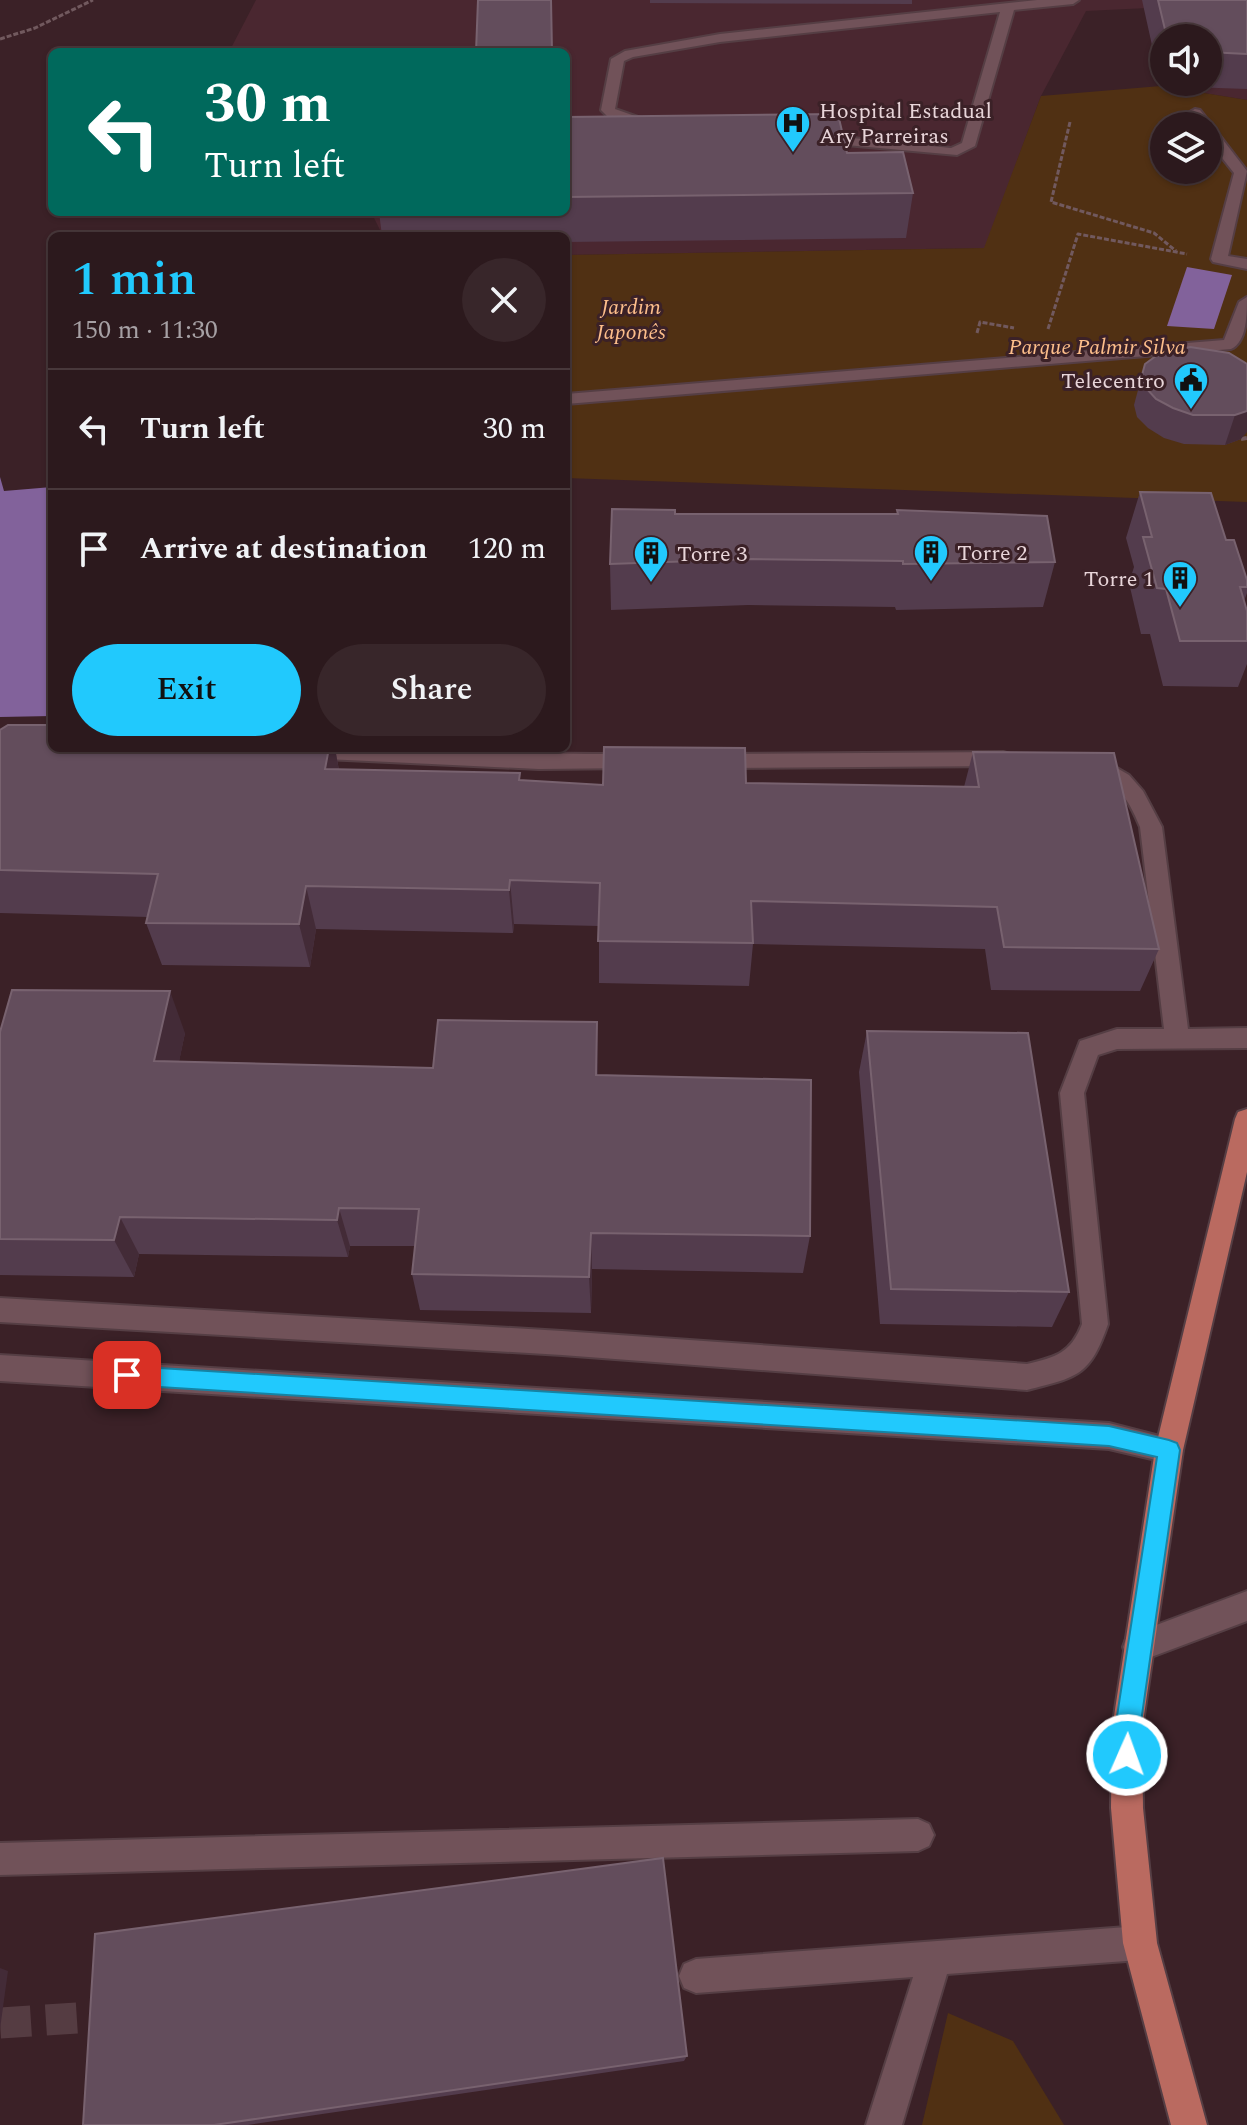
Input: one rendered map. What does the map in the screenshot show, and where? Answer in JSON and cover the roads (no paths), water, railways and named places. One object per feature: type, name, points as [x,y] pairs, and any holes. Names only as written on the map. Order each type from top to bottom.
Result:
[{"type":"main road","points":[[1189,2125],[1140,1943],[1127,1808],[1127,1729],[1169,1450],[1247,1119]]},
{"type":"street","points":[[660,124],[629,121],[608,110],[618,59],[642,50],[720,38],[1073,0]]},
{"type":"street","points":[[798,137],[952,152],[968,146],[1008,7]]},
{"type":"street","points":[[1222,147],[1244,173],[1219,259],[1247,264]]},
{"type":"street","points":[[570,399],[1231,344],[1245,312]]},
{"type":"street","points":[[319,752],[539,762],[664,761]]},
{"type":"street","points":[[695,761],[1022,759]]},
{"type":"street","points":[[1065,763],[1106,769],[1127,783],[1140,799],[1151,827],[1177,1036]]},
{"type":"street","points":[[0,1310],[562,1343],[1027,1377],[1068,1366],[1086,1351],[1095,1324],[1072,1093],[1088,1048],[1117,1039],[1177,1036],[1247,1038]]},
{"type":"street","points":[[0,1368],[1109,1436],[1169,1450]]},
{"type":"street","points":[[1138,1647],[1247,1606]]},
{"type":"street","points":[[0,1859],[918,1835]]},
{"type":"street","points":[[696,1976],[1140,1943]]},
{"type":"street","points":[[884,2125],[936,1956]]},
{"type":"tunnel","points":[[0,2023],[123,2015]]},
{"type":"place","name":"Hospital Estadual Ary Parreiras","points":[[793,154]]},
{"type":"place","name":"Telecentro","points":[[1191,411]]},
{"type":"place","name":"Torre 2","points":[[931,583]]},
{"type":"place","name":"Torre 3","points":[[651,584]]},
{"type":"place","name":"Torre 1","points":[[1180,609]]},
{"type":"park label","name":"Jardim Japonês","points":[[631,318]]},
{"type":"park label","name":"Parque Palmir Silva","points":[[1097,346]]}]
